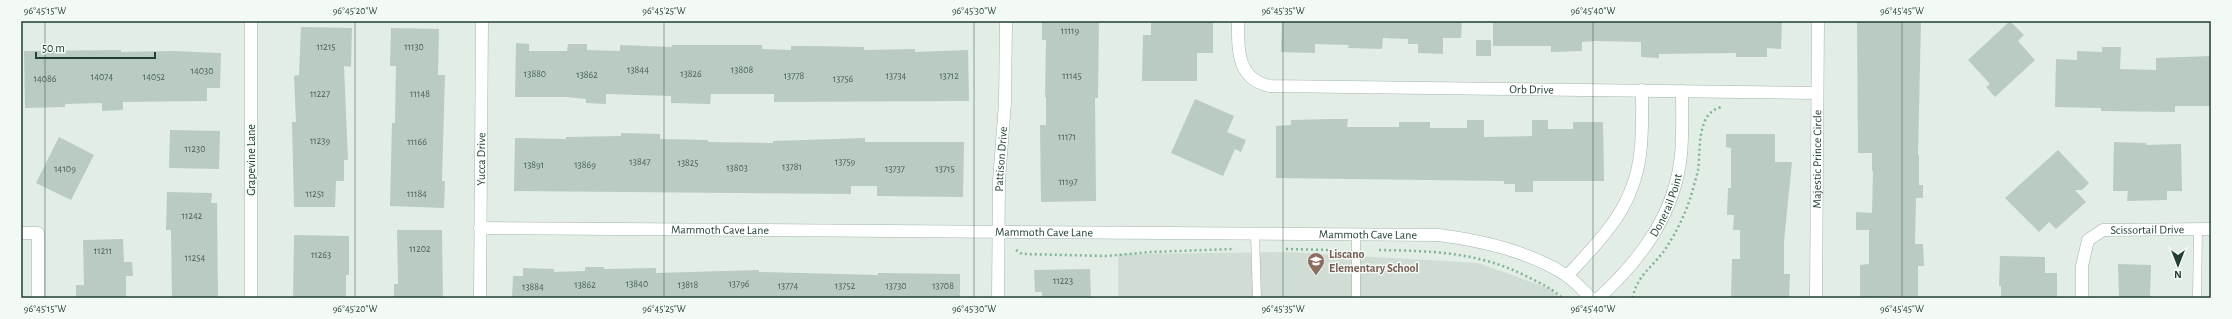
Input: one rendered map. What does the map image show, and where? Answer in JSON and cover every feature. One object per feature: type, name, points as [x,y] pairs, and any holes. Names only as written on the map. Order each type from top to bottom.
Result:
[{"type":"street","name":"Grapevine Lane","points":[[251,21],[252,298]]},
{"type":"street","name":"Yucca Drive","points":[[480,298],[482,21]]},
{"type":"street","name":"Pattison Drive","points":[[998,298],[999,181],[1005,103],[1006,21]]},
{"type":"street","name":"Orb Drive","points":[[1238,21],[1240,60],[1249,75],[1261,84],[1274,86],[1817,92]]},
{"type":"street","name":"Majestic Prince Circle","points":[[1816,298],[1818,21]]},
{"type":"street","points":[[1567,276],[1612,226],[1628,198],[1635,181],[1641,154],[1642,90]]},
{"type":"street","name":"Donerail Point","points":[[1599,298],[1646,248],[1664,217],[1676,182],[1681,156],[1682,91]]},
{"type":"street","name":"Mammoth Cave Lane","points":[[480,228],[999,233],[1439,235],[1481,240],[1520,253],[1567,276],[1591,298]]},
{"type":"street","name":"Scissortail Drive","points":[[2082,298],[2082,266],[2088,240],[2103,230],[2211,229]]},
{"type":"street","points":[[21,233],[38,233],[38,298]]},
{"type":"lane","points":[[2197,298],[2198,229]]},
{"type":"lane","points":[[1255,234],[1257,298]]},
{"type":"lane","points":[[1356,235],[1356,298]]},
{"type":"path","points":[[1633,298],[1634,288],[1639,279],[1664,250],[1684,214],[1698,170],[1702,132],[1710,112],[1716,108],[1727,106]]},
{"type":"path","points":[[1016,250],[1022,254],[1107,256],[1150,252],[1233,249]]},
{"type":"path","points":[[1279,249],[1330,250]]},
{"type":"path","points":[[1379,250],[1443,252],[1499,263],[1537,282],[1562,298]]},
{"type":"shaded area","name":"Liscano Elementary School","points":[[1289,252],[1478,263],[1551,289],[1560,298],[1118,298],[1118,254]]},
{"type":"building","points":[[1042,21],[1099,21],[1098,98],[1095,98],[1096,201],[1041,202],[1040,125],[1046,125],[1046,40],[1042,40]]},
{"type":"building","points":[[1151,21],[1213,21],[1213,53],[1197,53],[1197,81],[1142,81],[1143,35],[1151,35]]},
{"type":"building","points":[[1282,21],[1462,21],[1461,38],[1443,38],[1443,54],[1418,53],[1418,44],[1408,44],[1408,39],[1383,38],[1382,49],[1348,48],[1349,45],[1315,44],[1315,53],[1281,52]]},
{"type":"building","points":[[1493,21],[1782,21],[1781,49],[1767,48],[1767,57],[1736,57],[1736,53],[1659,54],[1659,58],[1641,57],[1641,42],[1596,41],[1582,42],[1582,51],[1551,52],[1551,46],[1493,46]]},
{"type":"building","points":[[1857,21],[1921,21],[1918,155],[1919,185],[1923,185],[1923,198],[1916,198],[1915,244],[1923,244],[1924,266],[1918,266],[1918,296],[1860,297],[1860,265],[1869,264],[1869,230],[1856,230],[1856,212],[1872,213],[1873,171],[1872,153],[1858,153]]},
{"type":"building","points":[[2010,21],[2024,35],[2018,41],[2035,60],[1995,97],[1986,87],[1990,84],[1968,60]]},
{"type":"building","points":[[301,27],[352,28],[351,67],[344,66],[348,160],[344,160],[344,181],[336,181],[335,207],[294,207],[292,122],[296,122],[294,76],[299,75]]},
{"type":"building","points":[[391,28],[439,29],[438,75],[445,75],[442,181],[445,181],[444,208],[390,206],[392,123],[395,123],[396,66],[390,66]]},
{"type":"building","points":[[1476,40],[1491,40],[1491,56],[1476,56]]},
{"type":"building","points":[[516,43],[529,44],[529,51],[567,51],[568,44],[587,44],[587,50],[620,51],[620,45],[672,47],[672,45],[762,45],[762,49],[791,50],[791,46],[864,47],[864,50],[915,49],[915,52],[968,50],[969,101],[774,102],[774,94],[711,94],[710,104],[671,103],[671,96],[606,94],[606,104],[586,103],[586,99],[566,97],[515,97]]},
{"type":"building","points":[[2102,47],[2121,47],[2120,69],[2156,70],[2156,58],[2211,56],[2211,106],[2175,106],[2175,112],[2101,111],[2101,108],[2055,107],[2056,59],[2077,60],[2077,51],[2102,52]]},
{"type":"building","points":[[121,50],[121,52],[172,51],[221,53],[220,88],[207,88],[207,101],[123,102],[123,110],[102,111],[102,103],[65,104],[65,107],[25,108],[24,51]]},
{"type":"building","points":[[1195,99],[1234,116],[1227,132],[1246,140],[1241,152],[1235,149],[1223,176],[1171,153]]},
{"type":"building","points":[[1348,119],[1347,127],[1399,127],[1399,122],[1430,122],[1430,128],[1467,128],[1467,120],[1484,120],[1484,137],[1532,136],[1532,120],[1548,120],[1548,129],[1573,129],[1573,122],[1603,122],[1604,181],[1533,181],[1533,192],[1515,192],[1515,184],[1504,184],[1504,181],[1276,178],[1276,126],[1291,125],[1291,120]]},
{"type":"building","points":[[170,130],[220,131],[219,169],[169,168]]},
{"type":"building","points":[[621,133],[660,134],[660,139],[708,140],[708,142],[773,143],[773,141],[865,138],[865,142],[964,142],[963,197],[877,196],[877,186],[851,186],[851,194],[514,191],[515,138],[566,139],[566,137],[621,136]]},
{"type":"building","points":[[1726,134],[1775,134],[1775,162],[1792,162],[1784,241],[1784,274],[1790,274],[1789,298],[1731,298],[1732,259],[1740,259],[1740,230],[1733,230],[1734,215],[1727,215],[1728,188],[1731,188],[1731,148],[1726,147]]},
{"type":"building","points":[[59,137],[94,155],[71,200],[36,183]]},
{"type":"building","points":[[2114,142],[2146,143],[2146,145],[2181,144],[2182,191],[2167,191],[2167,200],[2127,201],[2128,191],[2113,191]]},
{"type":"building","points":[[2058,150],[2089,183],[2082,190],[2075,190],[2086,202],[2056,229],[2049,222],[2039,232],[2005,198]]},
{"type":"building","points":[[167,192],[212,193],[211,203],[217,203],[218,298],[172,298],[171,230],[166,230]]},
{"type":"building","points":[[397,230],[442,230],[443,298],[394,298],[394,284],[398,284]]},
{"type":"building","points":[[294,235],[349,236],[349,275],[346,275],[346,298],[293,298]]},
{"type":"building","points":[[123,239],[124,262],[132,262],[133,276],[126,276],[126,298],[76,298],[76,285],[84,285],[83,240]]},
{"type":"building","points":[[2000,256],[2045,257],[2045,273],[2057,273],[2057,298],[2001,298],[2001,286],[1999,286]]},
{"type":"building","points":[[2118,264],[2151,265],[2150,298],[2119,298]]},
{"type":"building","points":[[585,267],[604,267],[604,269],[656,268],[656,273],[759,270],[759,272],[878,275],[878,273],[960,274],[960,298],[512,298],[513,276],[523,276],[523,268],[554,269],[554,272],[585,271]]},
{"type":"building","points":[[1090,269],[1091,298],[1042,298],[1042,292],[1035,292],[1034,270]]},
{"type":"place","name":"Liscano Elementary School","points":[[1316,276]]}]
